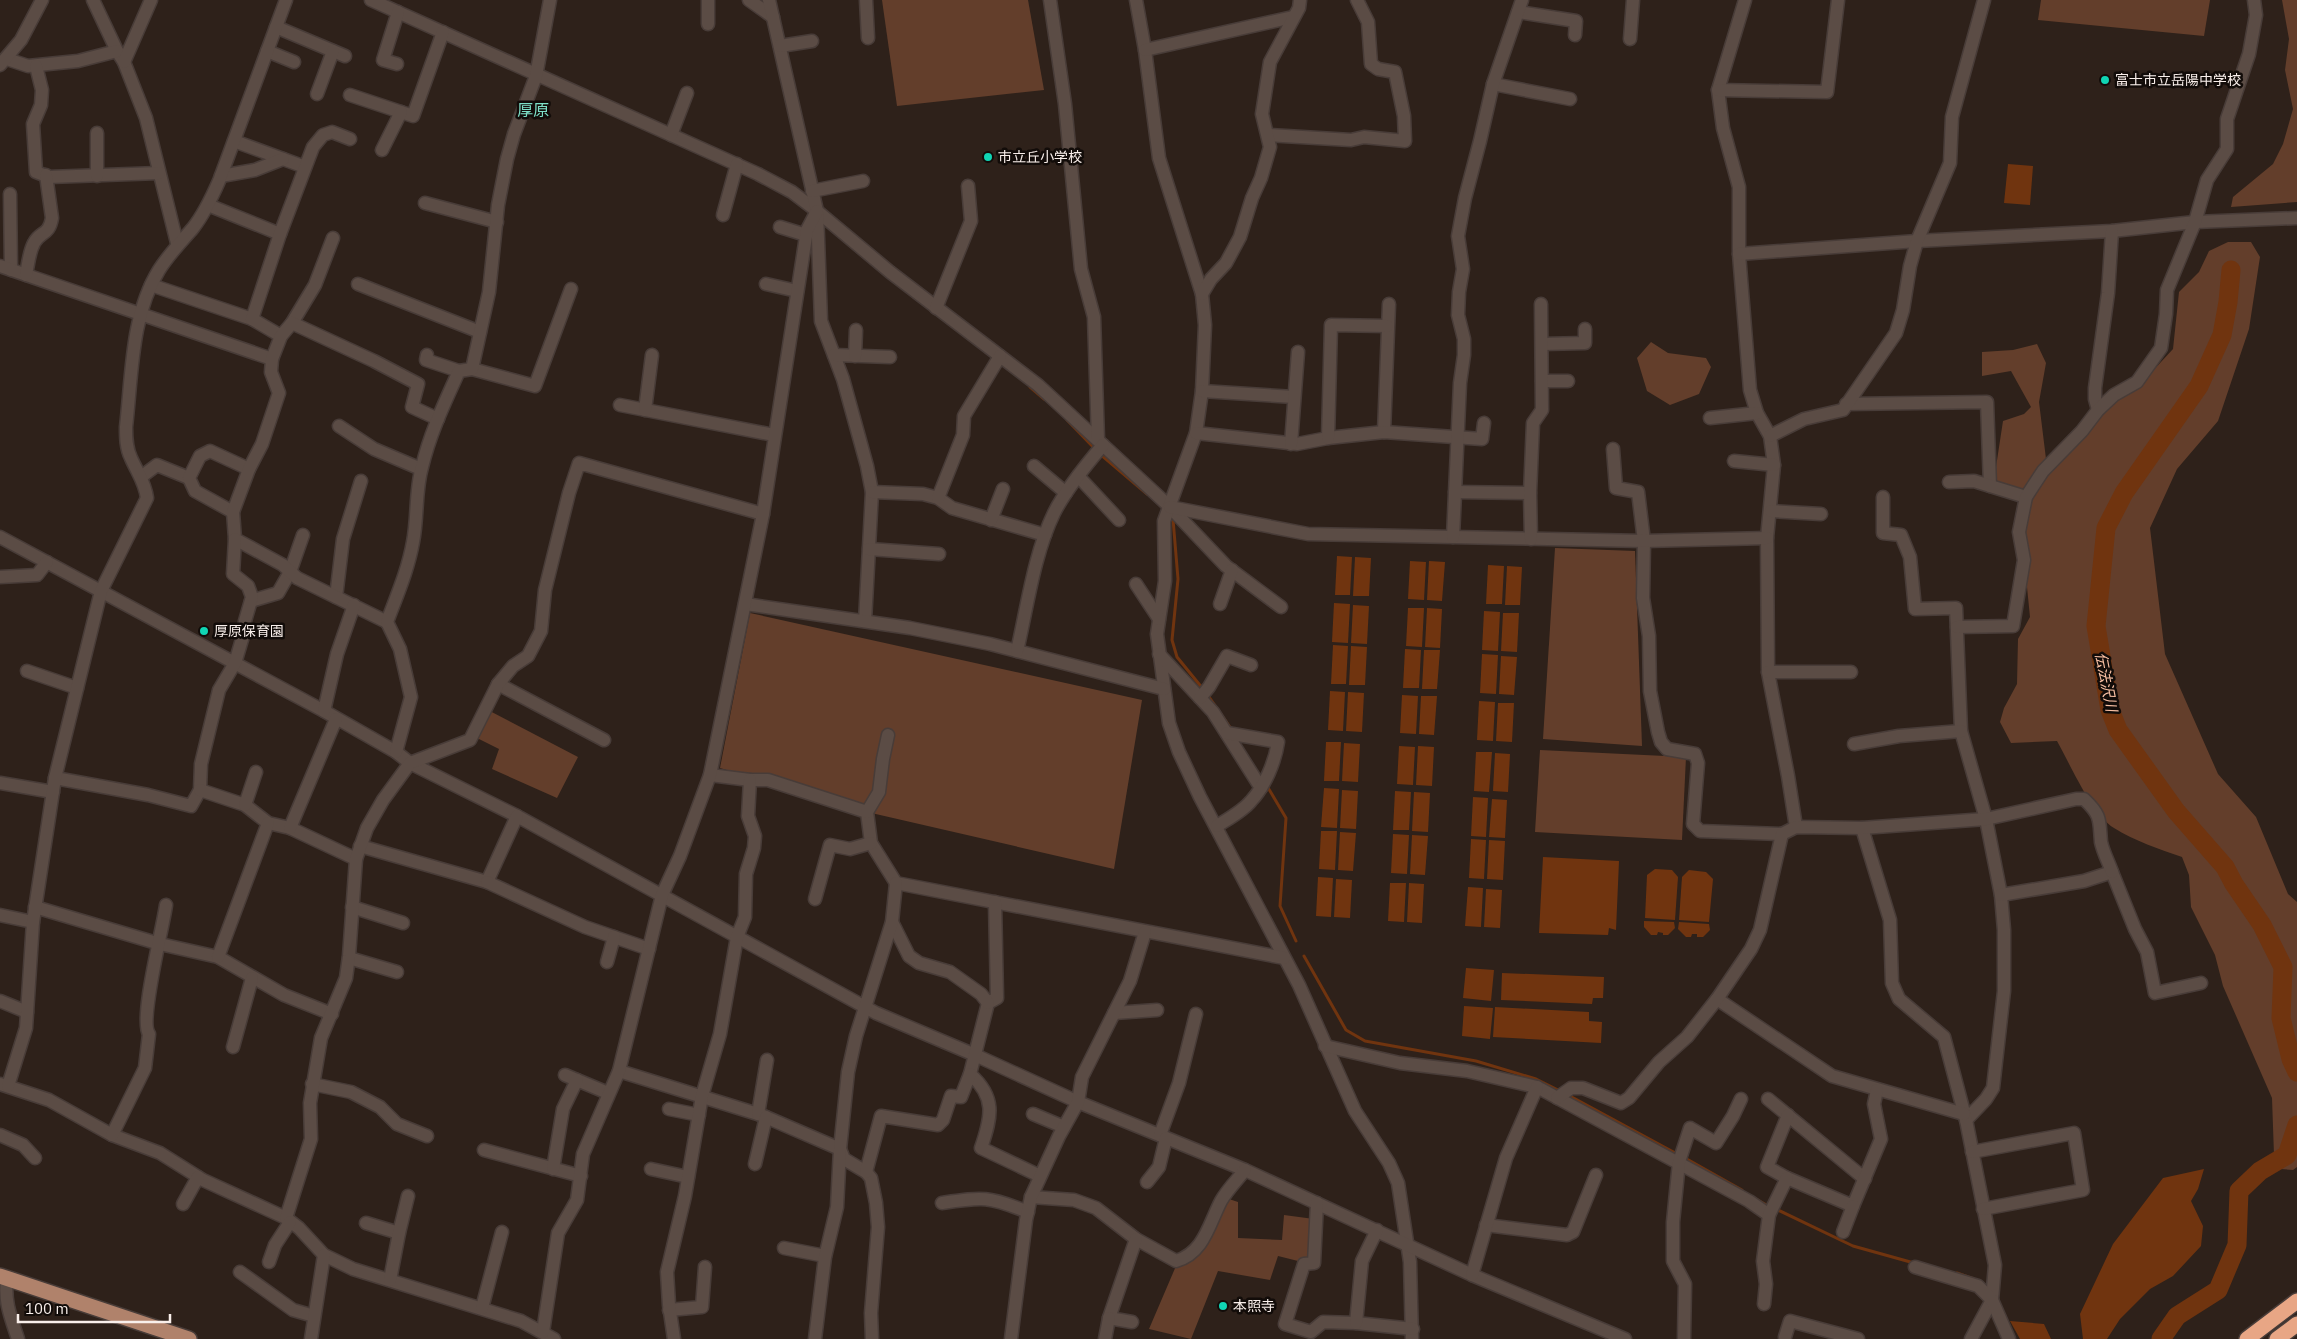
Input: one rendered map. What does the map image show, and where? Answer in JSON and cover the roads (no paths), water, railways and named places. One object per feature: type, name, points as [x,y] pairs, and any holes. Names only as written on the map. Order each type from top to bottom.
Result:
[{"type":"highway","points":[[2246,1339],[2297,1301]]},
{"type":"highway","points":[[2277,1339],[2297,1324]]},
{"type":"main road","points":[[4,1278],[189,1339]]},
{"type":"street","points":[[42,0],[21,40],[4,62],[36,66],[78,61],[117,51]]},
{"type":"street","points":[[93,0],[124,62],[146,118],[156,150],[178,243]]},
{"type":"street","points":[[124,62],[151,0]]},
{"type":"street","points":[[286,0],[221,176],[208,205],[192,228],[178,243],[151,285],[140,314],[126,426],[126,442],[130,457],[145,485],[147,498],[102,591],[54,778],[33,922],[26,1028],[4,1085],[49,1100],[112,1135],[160,1154],[198,1177],[288,1220],[299,1228],[324,1255],[353,1269],[521,1321],[548,1336],[558,1233],[577,1200],[583,1154],[619,1071],[662,895],[684,847],[710,774],[763,514],[806,235],[817,211]]},
{"type":"street","points":[[372,0],[396,7],[443,32],[536,76],[737,164],[792,192],[936,308],[1038,385],[1099,447],[1168,512],[1232,570],[1281,607]]},
{"type":"street","points":[[387,622],[410,558],[421,469],[438,419],[466,370],[480,332],[489,292],[498,205],[514,134],[536,76],[550,0]]},
{"type":"street","points":[[708,0],[708,24]]},
{"type":"street","points":[[749,0],[773,17]]},
{"type":"street","points":[[769,0],[817,211],[822,321],[867,466],[872,492],[865,621]]},
{"type":"street","points":[[866,0],[868,38]]},
{"type":"street","points":[[1017,651],[1045,535],[1066,493],[1099,447],[1094,317],[1081,269],[1065,104],[1050,0]]},
{"type":"street","points":[[1136,0],[1145,50],[1159,158],[1202,294],[1205,325],[1202,392],[1196,433],[1168,512],[1165,581],[1157,634],[1169,723],[1179,752],[1284,958],[1355,1111],[1389,1163],[1398,1183],[1410,1262],[1413,1334],[1356,1322],[1323,1322],[1311,1332],[1285,1324],[1304,1264],[1314,1263],[1318,1203]]},
{"type":"street","points":[[1202,294],[1211,279],[1226,263],[1240,237],[1270,147],[1262,114],[1270,62],[1299,8],[1300,0]]},
{"type":"street","points":[[1268,134],[1351,140],[1364,137],[1405,141],[1404,116],[1395,72],[1378,69],[1371,64],[1368,22],[1357,0]]},
{"type":"street","points":[[1630,40],[1633,0]]},
{"type":"street","points":[[1745,0],[1718,90],[1724,128],[1739,187],[1739,254],[1750,390],[1757,413],[1770,436],[1774,465],[1767,538],[1768,672],[1796,827]]},
{"type":"street","points":[[1718,90],[1828,92],[1838,0]]},
{"type":"street","points":[[1770,436],[1804,419],[1843,410],[1896,333],[1903,310],[1910,266],[1917,241],[1950,163],[1952,117],[1984,0]]},
{"type":"street","points":[[1957,627],[2013,626],[2024,560],[2019,532],[2026,497],[2043,471],[2082,432],[2098,410],[2114,395],[2136,382],[2161,348],[2167,290],[2195,222],[2207,180],[2227,149],[2227,119],[2249,54],[2256,15],[2254,0]]},
{"type":"street","points":[[1453,537],[1464,356],[1464,340],[1458,315],[1463,269],[1458,236],[1465,198],[1493,84],[1520,6],[1576,21],[1575,35]]},
{"type":"street","points":[[396,7],[383,60],[398,64]]},
{"type":"street","points":[[1145,50],[1293,17]]},
{"type":"street","points":[[276,28],[340,53],[317,94]]},
{"type":"street","points":[[350,95],[413,116],[443,32]]},
{"type":"street","points":[[780,46],[812,41]]},
{"type":"street","points":[[267,51],[294,62]]},
{"type":"street","points":[[36,66],[42,90],[41,105],[33,124],[32,139],[36,172],[46,176],[160,173]]},
{"type":"street","points":[[1493,84],[1570,99]]},
{"type":"street","points":[[671,135],[687,93]]},
{"type":"street","points":[[382,150],[400,112]]},
{"type":"street","points":[[252,320],[280,234],[313,147],[323,135],[332,132],[350,139]]},
{"type":"street","points":[[97,133],[97,176]]},
{"type":"street","points":[[234,141],[305,167]]},
{"type":"street","points":[[221,176],[255,170],[283,159]]},
{"type":"street","points":[[723,215],[737,164]]},
{"type":"street","points":[[26,275],[33,244],[48,231],[51,225],[52,218],[46,176]]},
{"type":"street","points":[[812,191],[863,181]]},
{"type":"street","points":[[936,308],[971,221],[968,186]]},
{"type":"street","points":[[10,194],[6,268],[272,359]]},
{"type":"street","points":[[425,203],[497,222]]},
{"type":"street","points":[[208,205],[280,234]]},
{"type":"street","points":[[1739,254],[1917,241],[2112,231],[2195,222],[2297,218]]},
{"type":"street","points":[[780,227],[806,235]]},
{"type":"street","points":[[2098,410],[2095,388],[2108,294],[2112,231]]},
{"type":"street","points":[[54,778],[148,795],[191,806],[200,790],[201,764],[219,690],[235,662],[244,636],[252,597],[248,586],[233,574],[234,512],[250,469],[262,444],[279,393],[272,372],[272,359],[281,336],[292,323],[315,284],[332,238]]},
{"type":"street","points":[[358,284],[480,332]]},
{"type":"street","points":[[766,284],[797,291]]},
{"type":"street","points":[[151,285],[252,320],[281,336]]},
{"type":"street","points":[[427,355],[426,360],[535,386],[571,289]]},
{"type":"street","points":[[1384,432],[1389,304]]},
{"type":"street","points":[[1531,540],[1530,493],[1533,423],[1542,410],[1541,304]]},
{"type":"street","points":[[292,323],[374,360],[418,384],[412,407],[438,419]]},
{"type":"street","points":[[1328,438],[1331,325],[1387,326]]},
{"type":"street","points":[[1542,344],[1585,343],[1585,329]]},
{"type":"street","points":[[856,330],[856,356]]},
{"type":"street","points":[[1291,444],[1298,352]]},
{"type":"street","points":[[645,410],[652,355]]},
{"type":"street","points":[[834,355],[890,357]]},
{"type":"street","points":[[938,498],[963,435],[964,416],[1000,356]]},
{"type":"street","points":[[1542,381],[1568,381]]},
{"type":"street","points":[[1202,392],[1294,397]]},
{"type":"street","points":[[1846,404],[1987,402],[1990,486]]},
{"type":"street","points":[[620,405],[774,435]]},
{"type":"street","points":[[1710,418],[1757,413]]},
{"type":"street","points":[[1196,433],[1291,444],[1384,432],[1482,439],[1484,423]]},
{"type":"street","points":[[339,426],[374,449],[421,469]]},
{"type":"street","points":[[1613,449],[1616,488],[1638,492],[1644,541],[1643,598],[1649,636],[1650,691],[1661,742],[1667,749],[1695,754],[1698,763],[1693,824],[1700,831],[1782,834],[1796,827],[1862,828],[1986,819],[2076,799],[2084,799],[2097,814],[2102,827],[2102,843],[2134,929],[2147,952],[2155,993],[2201,983]]},
{"type":"street","points":[[189,478],[200,456],[210,451],[250,469]]},
{"type":"street","points":[[1734,461],[1774,465]]},
{"type":"street","points":[[269,1262],[288,1220],[311,1139],[310,1104],[312,1084],[321,1038],[346,978],[356,859],[360,846],[383,800],[410,763],[470,740],[498,684],[513,666],[528,656],[541,631],[545,590],[569,494],[579,463],[763,514]]},
{"type":"street","points":[[141,477],[158,465],[189,478],[195,491],[234,512]]},
{"type":"street","points":[[1034,466],[1066,493]]},
{"type":"street","points":[[1078,476],[1119,520]]},
{"type":"street","points":[[336,597],[343,539],[361,480]]},
{"type":"street","points":[[1949,482],[1974,481],[2026,497]]},
{"type":"street","points":[[991,520],[1003,489]]},
{"type":"street","points":[[872,492],[922,494],[938,498],[952,508],[1045,535]]},
{"type":"street","points":[[1455,492],[1530,493]]},
{"type":"street","points":[[1883,497],[1883,533],[1901,535],[1910,557],[1915,609],[1956,608],[1961,732],[1986,819],[2002,895],[2004,991],[1993,1088],[1986,1099],[1965,1117]]},
{"type":"street","points":[[1771,511],[1821,514]]},
{"type":"street","points":[[1168,512],[1308,534],[1644,541],[1767,538]]},
{"type":"street","points":[[251,601],[278,593],[290,572],[303,535]]},
{"type":"street","points":[[0,538],[235,662],[396,752],[410,763],[516,816],[866,1008],[1078,1102],[1245,1170],[1472,1275],[1625,1339]]},
{"type":"street","points":[[234,539],[283,565],[297,578],[387,622],[400,649],[409,681],[411,697],[396,752]]},
{"type":"street","points":[[869,549],[939,554]]},
{"type":"street","points":[[0,577],[37,575],[46,562]]},
{"type":"street","points":[[1220,604],[1232,570]]},
{"type":"street","points":[[1136,584],[1159,619]]},
{"type":"street","points":[[745,604],[910,628],[1017,651],[1164,689]]},
{"type":"street","points":[[324,711],[337,654],[354,605]]},
{"type":"street","points":[[1159,654],[1203,694],[1214,712],[1232,734],[1263,783]]},
{"type":"street","points":[[1203,694],[1227,656],[1251,665]]},
{"type":"street","points":[[26,671],[77,688]]},
{"type":"street","points":[[1768,672],[1851,672]]},
{"type":"street","points":[[498,684],[604,740]]},
{"type":"street","points":[[290,828],[336,719]]},
{"type":"street","points":[[1854,744],[1899,736],[1961,732]]},
{"type":"street","points":[[1217,826],[1250,803],[1263,783],[1276,752],[1278,742],[1232,734]]},
{"type":"street","points":[[816,1339],[825,1256],[838,1207],[840,1149],[848,1072],[856,1036],[892,922],[896,883],[871,843],[867,812],[879,792],[888,735]]},
{"type":"street","points":[[245,805],[256,772]]},
{"type":"street","points":[[710,774],[750,780],[768,780],[867,812]]},
{"type":"street","points":[[674,1339],[668,1272],[676,1240],[702,1096],[720,1034],[737,937],[745,916],[746,874],[754,848],[755,836],[748,816],[750,780]]},
{"type":"street","points":[[0,783],[53,792]]},
{"type":"street","points":[[200,790],[245,805],[268,823],[290,828],[356,859]]},
{"type":"street","points":[[488,882],[516,816]]},
{"type":"street","points":[[218,957],[268,823]]},
{"type":"street","points":[[1862,828],[1890,920],[1892,983],[1899,999],[1944,1037],[1965,1117],[1995,1265],[1992,1300],[1971,1339]]},
{"type":"street","points":[[1557,1098],[1571,1088],[1583,1088],[1621,1103],[1629,1098],[1659,1062],[1687,1037],[1751,949],[1760,930],[1782,834]]},
{"type":"street","points":[[815,899],[830,845],[850,849],[871,843]]},
{"type":"street","points":[[360,846],[488,882],[585,927],[649,949]]},
{"type":"street","points":[[2002,895],[2084,881],[2112,872]]},
{"type":"street","points":[[896,883],[1284,958]]},
{"type":"street","points":[[866,1172],[881,1116],[938,1125],[943,1120],[951,1096],[961,1098],[970,1074],[988,1003],[997,998],[995,902]]},
{"type":"street","points":[[112,1135],[145,1068],[149,1034],[146,1029],[147,1008],[166,905]]},
{"type":"street","points":[[35,907],[160,944],[218,957],[284,996],[332,1014]]},
{"type":"street","points":[[352,907],[403,923]]},
{"type":"street","points":[[0,915],[33,922]]},
{"type":"street","points":[[892,922],[910,956],[919,963],[950,972],[981,994],[988,1003]]},
{"type":"street","points":[[1011,1339],[1031,1197],[1078,1102],[1082,1077],[1130,981],[1145,932]]},
{"type":"street","points":[[607,962],[614,937]]},
{"type":"street","points":[[349,958],[397,972]]},
{"type":"street","points":[[233,1047],[252,978]]},
{"type":"street","points":[[1717,998],[1832,1076],[1965,1117]]},
{"type":"street","points":[[0,1001],[27,1012]]},
{"type":"street","points":[[1114,1013],[1157,1010]]},
{"type":"street","points":[[1147,1182],[1159,1167],[1163,1137],[1196,1014]]},
{"type":"street","points":[[1325,1046],[1400,1063],[1467,1071],[1537,1087],[1679,1162],[1749,1201],[1769,1215]]},
{"type":"street","points":[[754,1164],[762,1116],[767,1060]]},
{"type":"street","points":[[619,1071],[762,1116],[840,1149],[844,1159],[866,1172],[871,1178],[876,1202],[878,1227],[871,1313],[872,1339]]},
{"type":"street","points":[[970,1074],[983,1085],[990,1111],[981,1148],[1040,1176]]},
{"type":"street","points":[[565,1075],[608,1093]]},
{"type":"street","points":[[553,1169],[563,1110],[577,1080]]},
{"type":"street","points":[[312,1084],[350,1092],[380,1107],[397,1124],[427,1136]]},
{"type":"street","points":[[1472,1275],[1506,1158],[1537,1087]]},
{"type":"street","points":[[1843,1232],[1880,1138],[1874,1104],[1877,1090]]},
{"type":"street","points":[[1684,1339],[1685,1284],[1674,1261],[1673,1222],[1679,1162],[1690,1128],[1716,1143],[1741,1099]]},
{"type":"street","points":[[1768,1099],[1865,1179]]},
{"type":"street","points":[[669,1109],[699,1115]]},
{"type":"street","points":[[1033,1114],[1064,1127]]},
{"type":"street","points":[[1788,1115],[1767,1167],[1787,1178],[1853,1206]]},
{"type":"street","points":[[1972,1152],[2074,1134],[2084,1190],[1983,1209]]},
{"type":"street","points":[[0,1135],[23,1145],[34,1158]]},
{"type":"street","points":[[484,1150],[581,1176]]},
{"type":"street","points":[[651,1169],[688,1177]]},
{"type":"street","points":[[1031,1197],[1074,1200],[1096,1208],[1136,1239],[1176,1261],[1188,1257],[1206,1235],[1222,1200],[1245,1170]]},
{"type":"street","points":[[1486,1225],[1567,1235],[1572,1232],[1596,1175]]},
{"type":"street","points":[[183,1204],[198,1177]]},
{"type":"street","points":[[1764,1304],[1766,1284],[1763,1261],[1769,1215],[1787,1178]]},
{"type":"street","points":[[390,1280],[398,1233],[408,1196]]},
{"type":"street","points":[[942,1203],[978,1197],[995,1199],[1028,1212]]},
{"type":"street","points":[[366,1223],[398,1233]]},
{"type":"street","points":[[1356,1322],[1362,1261],[1377,1230]]},
{"type":"street","points":[[482,1308],[502,1232]]},
{"type":"street","points":[[1105,1339],[1109,1318],[1136,1239]]},
{"type":"street","points":[[784,1248],[825,1256]]},
{"type":"street","points":[[311,1339],[324,1255]]},
{"type":"street","points":[[670,1310],[702,1307],[705,1267]]},
{"type":"street","points":[[1915,1267],[1978,1286],[1992,1300],[2005,1335]]},
{"type":"street","points":[[240,1272],[292,1310],[314,1316]]},
{"type":"street","points":[[4,1278],[5,1295],[18,1339]]},
{"type":"street","points":[[1109,1318],[1132,1322]]},
{"type":"street","points":[[1785,1337],[1790,1321],[1858,1339]]},
{"type":"waterway","name":"伝法沢川","points":[[2231,270],[2222,335],[2199,386],[2124,493],[2106,528],[2096,626],[2110,710],[2118,730],[2176,811],[2225,867],[2234,884],[2262,925],[2283,967],[2281,1018],[2291,1059],[2297,1072]]},
{"type":"waterway","points":[[1030,387],[1044,399]]},
{"type":"waterway","points":[[1067,420],[1096,450]]},
{"type":"waterway","points":[[1100,454],[1147,494]]},
{"type":"waterway","points":[[1173,519],[1178,579],[1172,640],[1177,657],[1203,689]]},
{"type":"waterway","points":[[1207,694],[1232,730]]},
{"type":"waterway","points":[[1267,786],[1286,818],[1280,906],[1296,941]]},
{"type":"waterway","points":[[1304,956],[1346,1030],[1365,1041],[1476,1061],[1536,1079],[1560,1091]]},
{"type":"waterway","points":[[1568,1095],[1679,1155]]},
{"type":"waterway","name":"伝法沢川","points":[[2161,1339],[2177,1316],[2218,1290],[2237,1245],[2239,1191],[2260,1171],[2287,1155],[2297,1125]]},
{"type":"waterway","points":[[1685,1158],[1742,1190]]},
{"type":"waterway","points":[[1756,1199],[1770,1207]]},
{"type":"waterway","points":[[1776,1209],[1853,1246],[1914,1263]]},
{"type":"waterway","points":[[1957,1273],[1974,1279]]},
{"type":"place","name":"富士市立岳陽中学校","points":[[2105,80]]},
{"type":"place","name":"市立丘小学校","points":[[988,157]]},
{"type":"place","name":"厚原保育園","points":[[204,631]]},
{"type":"place","name":"本照寺","points":[[1223,1306]]},
{"type":"district","name":"厚原","points":[[533,110]]}]
